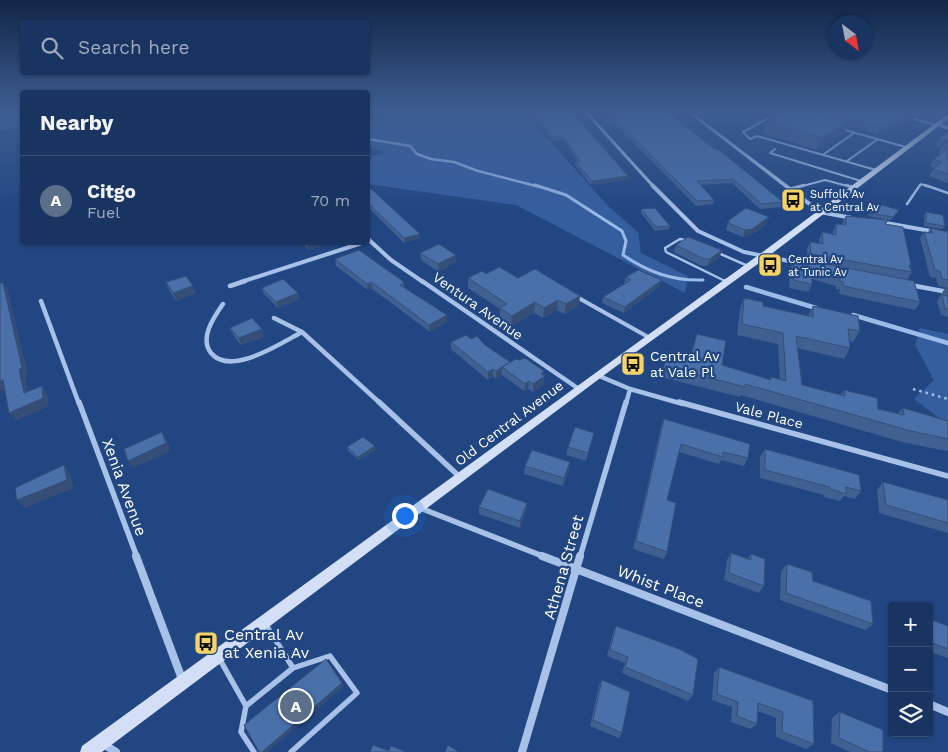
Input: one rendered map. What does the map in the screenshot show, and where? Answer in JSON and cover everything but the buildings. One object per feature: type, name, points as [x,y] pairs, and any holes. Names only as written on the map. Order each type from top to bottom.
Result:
[{"type":"main road","name":"Old Central Avenue","points":[[88,752],[579,389],[763,256],[906,147]]},
{"type":"street","points":[[618,146],[690,225],[723,244],[763,256],[802,264]]},
{"type":"street","points":[[734,146],[820,212],[860,219]]},
{"type":"street","points":[[869,221],[948,234]]},
{"type":"street","name":"Ventura Avenue","points":[[370,243],[391,260],[579,389]]},
{"type":"street","points":[[230,286],[355,245]]},
{"type":"street","points":[[899,283],[948,292]]},
{"type":"street","name":"Xenia Avenue","points":[[42,301],[183,682]]},
{"type":"street","points":[[223,304],[206,335],[212,357],[217,360],[243,361],[302,332]]},
{"type":"street","points":[[274,318],[302,332],[461,478]]},
{"type":"street","name":"Vale Place","points":[[597,376],[630,389],[948,476]]},
{"type":"street","name":"Athena Street","points":[[522,752],[630,389]]},
{"type":"street","name":"Whist Place","points":[[420,508],[888,688]]},
{"type":"street","points":[[933,706],[948,712]]},
{"type":"street","points":[[100,743],[116,752]]},
{"type":"lane","points":[[792,146],[876,170]]},
{"type":"lane","points":[[823,155],[836,146]]},
{"type":"lane","points":[[847,162],[868,146]]},
{"type":"lane","points":[[775,149],[770,153],[861,181]]},
{"type":"lane","points":[[789,189],[825,180],[853,188]]},
{"type":"lane","points":[[907,204],[921,184],[948,193]]},
{"type":"lane","points":[[695,243],[680,239],[665,248],[670,254],[727,282]]},
{"type":"lane","points":[[713,251],[748,266]]},
{"type":"lane","points":[[570,293],[650,338]]},
{"type":"lane","points":[[265,623],[293,668]]},
{"type":"lane","points":[[254,752],[241,732],[246,706],[293,668],[330,656],[357,693],[291,752]]},
{"type":"lane","points":[[218,657],[246,706]]},
{"type":"path","points":[[913,389],[948,399]]},
{"type":"shaded area","points":[[370,146],[554,146],[609,207],[638,232],[641,253],[688,276],[685,293],[516,205],[370,184],[370,157],[385,153]]},
{"type":"shaded area","points":[[920,328],[948,334],[948,427],[947,424],[914,399],[934,380],[915,345]]},
{"type":"waterway","points":[[410,146],[417,154],[431,159],[454,162],[478,171],[540,187]]},
{"type":"waterway","points":[[535,185],[566,195],[622,231],[626,241],[623,255],[632,261],[651,271],[671,277],[703,280]]},
{"type":"waterway","points":[[746,287],[816,308]]},
{"type":"waterway","points":[[853,315],[948,343]]},
{"type":"place","name":"Suffolk Av at Central Av","points":[[793,200]]},
{"type":"place","name":"Central Av at Tunic Av","points":[[770,265]]},
{"type":"place","name":"Central Av at Vale Pl","points":[[633,364]]},
{"type":"place","name":"Central Av at Xenia Av","points":[[206,643]]},
{"type":"place","name":"Citgo","points":[[296,706]]}]
